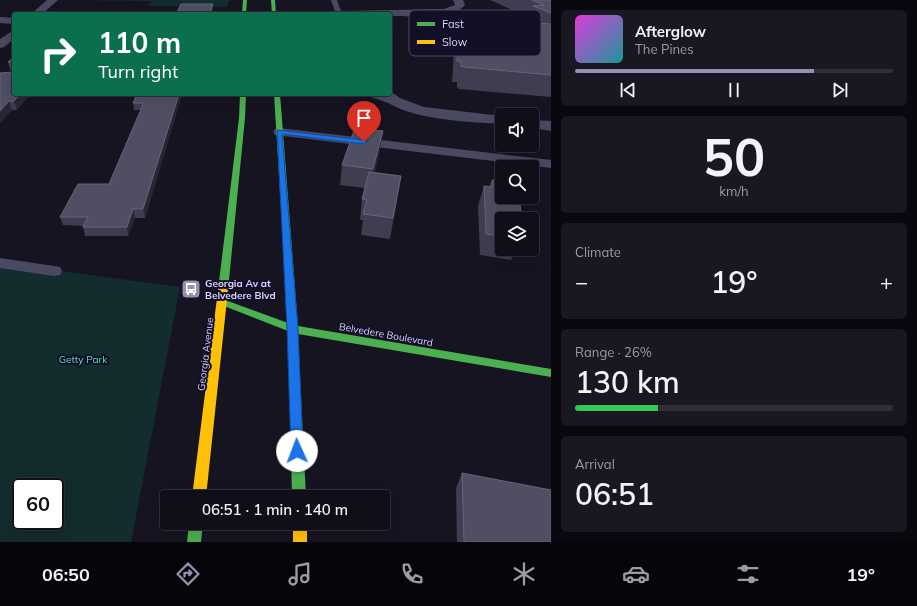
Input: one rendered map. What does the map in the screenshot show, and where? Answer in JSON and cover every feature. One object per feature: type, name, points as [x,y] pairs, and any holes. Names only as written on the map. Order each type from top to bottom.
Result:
[{"type":"main road","points":[[244,12],[245,0]]},
{"type":"main road","points":[[273,0],[274,12]]},
{"type":"main road","name":"Georgia Avenue","points":[[200,490],[242,118],[242,96]]},
{"type":"main road","points":[[277,96],[293,329],[299,490]]},
{"type":"main road","name":"Belvedere Boulevard","points":[[222,302],[293,329],[551,373]]},
{"type":"main road","points":[[194,542],[195,530]]},
{"type":"main road","points":[[300,530],[300,542]]},
{"type":"street","points":[[38,12],[53,0]]},
{"type":"street","points":[[452,10],[456,9],[460,5],[458,0]]},
{"type":"street","points":[[392,13],[409,13]]},
{"type":"street","points":[[0,20],[12,20]]},
{"type":"street","points":[[0,46],[12,35]]},
{"type":"street","points":[[390,98],[430,112],[495,119]]},
{"type":"street","points":[[539,125],[551,126]]},
{"type":"lane","points":[[334,0],[338,12]]},
{"type":"lane","points":[[279,132],[551,164]]},
{"type":"lane","points":[[0,263],[54,271]]},
{"type":"green space","points":[[76,0],[229,0],[227,7],[148,6],[151,1]]},
{"type":"green space","name":"Getty Park","points":[[0,263],[180,287],[131,542],[0,542]]},
{"type":"building","points":[[532,0],[551,0],[551,13],[533,6],[544,5]]},
{"type":"building","points":[[181,4],[213,4],[211,12],[177,12]]},
{"type":"building","points":[[541,23],[551,24],[551,75],[464,67],[461,66],[461,61],[457,61],[457,56],[541,56]]},
{"type":"building","points":[[12,72],[12,96],[18,96],[14,101],[9,101],[0,111],[0,73]]},
{"type":"building","points":[[136,96],[178,96],[143,209],[133,209],[127,227],[83,227],[88,217],[60,217],[78,184],[109,184],[143,103],[133,103]]},
{"type":"building","points":[[355,128],[383,131],[373,169],[342,165]]},
{"type":"building","points":[[369,172],[401,176],[393,218],[363,214],[367,200],[362,199]]},
{"type":"building","points":[[492,180],[495,180],[495,204],[520,204],[521,212],[495,212],[495,235],[486,234],[484,186],[492,187]]},
{"type":"building","points":[[462,473],[551,490],[551,542],[464,542]]},
{"type":"traffic: fast","points":[[244,12],[245,0]]},
{"type":"traffic: fast","points":[[273,0],[274,12]]},
{"type":"traffic: fast","points":[[223,290],[242,118],[243,96]]},
{"type":"traffic: fast","points":[[277,96],[293,329],[299,490]]},
{"type":"traffic: fast","points":[[222,302],[293,329],[551,373]]},
{"type":"traffic: fast","points":[[194,542],[195,530]]},
{"type":"traffic: slow","points":[[200,490],[223,290]]},
{"type":"traffic: slow","points":[[300,530],[300,542]]},
{"type":"place","name":"Georgia Av at Belvedere Blvd","points":[[191,289]]},
{"type":"route","points":[[297,451],[293,329],[279,132],[364,142]]}]
